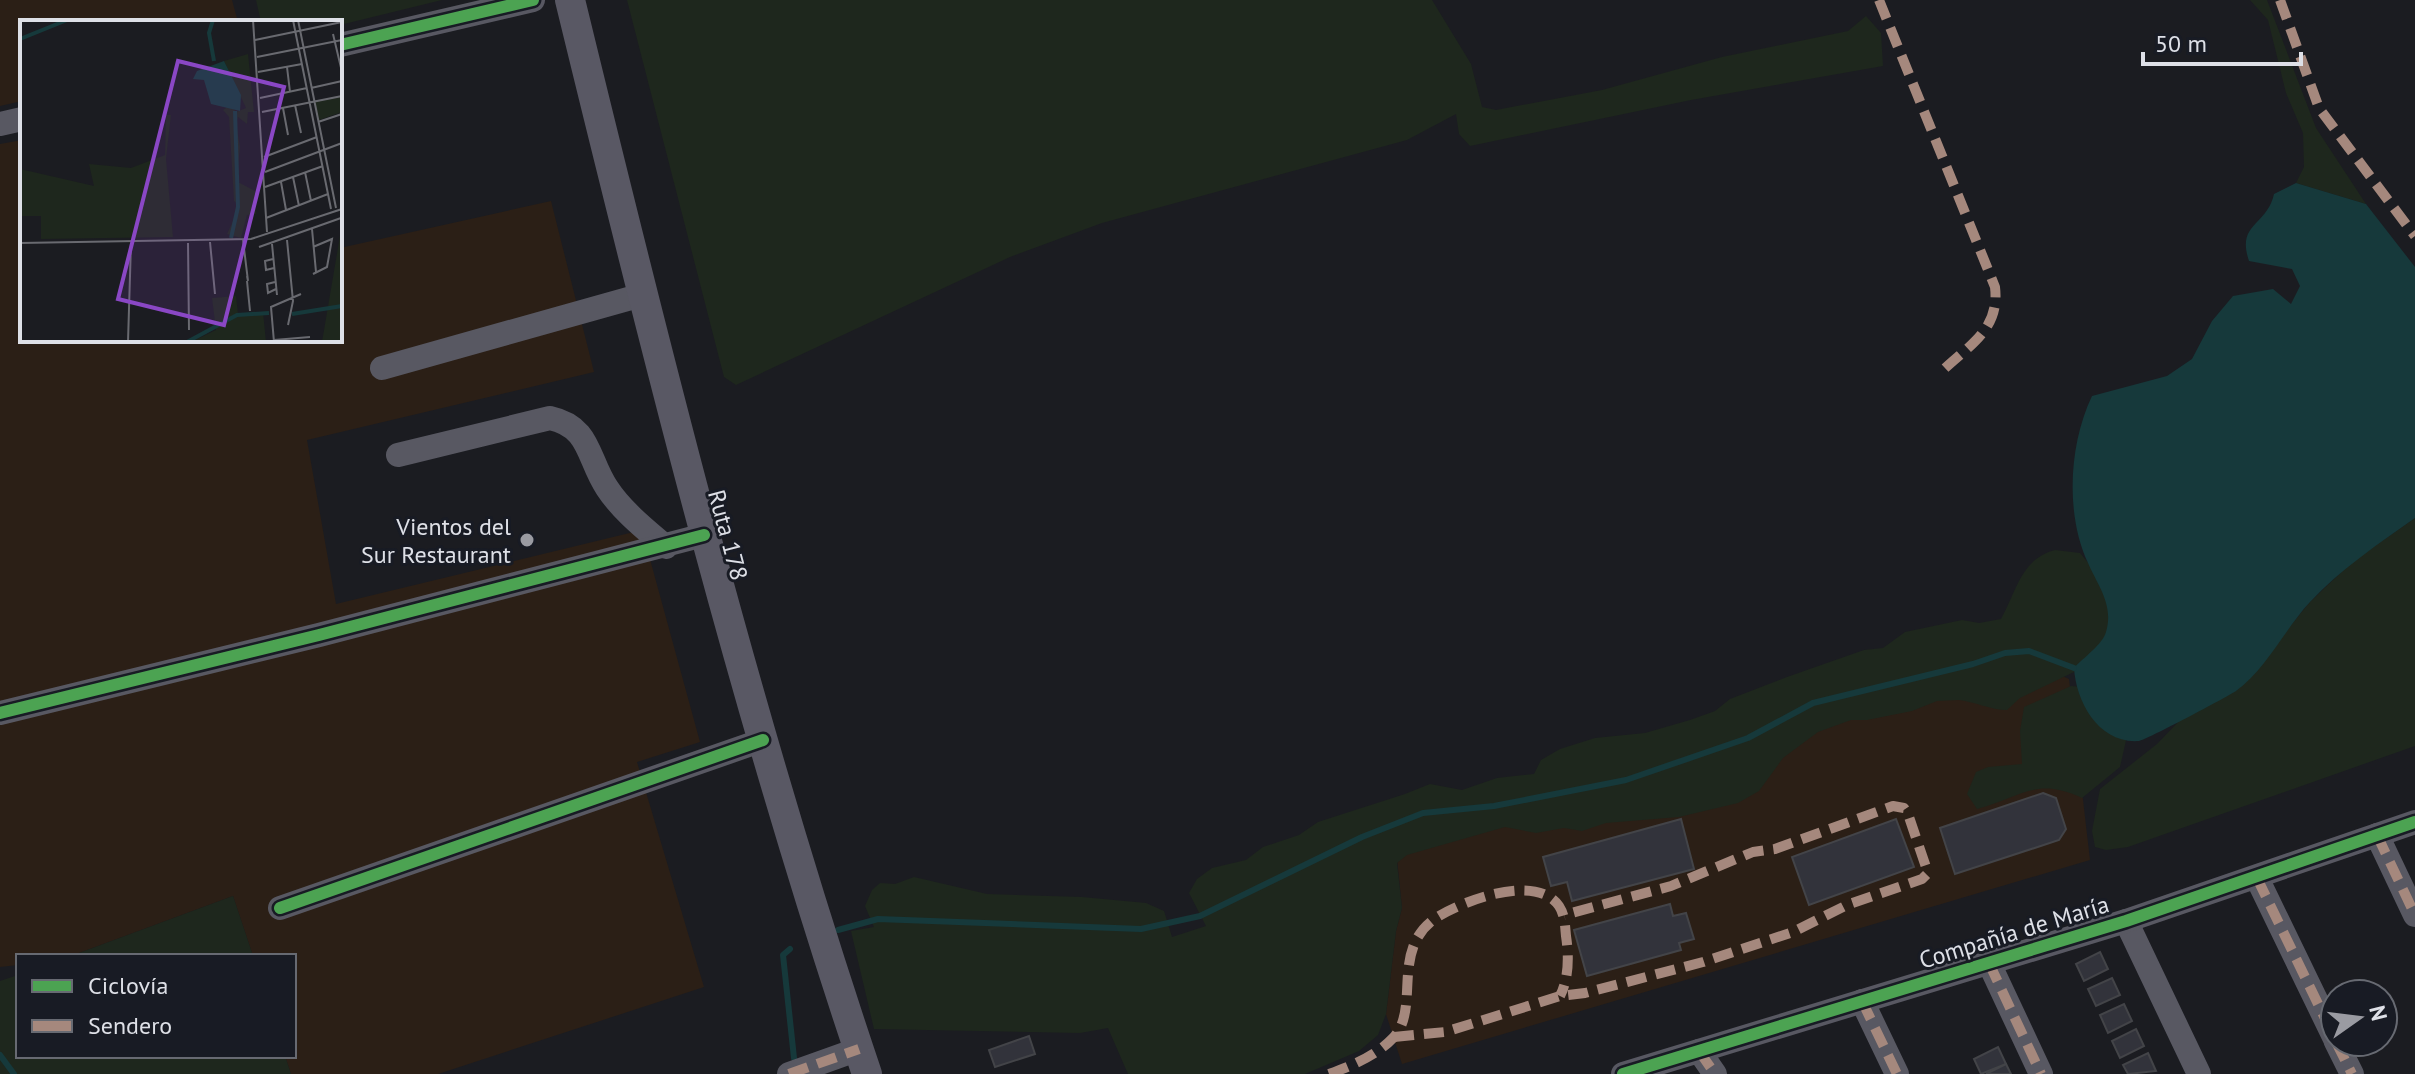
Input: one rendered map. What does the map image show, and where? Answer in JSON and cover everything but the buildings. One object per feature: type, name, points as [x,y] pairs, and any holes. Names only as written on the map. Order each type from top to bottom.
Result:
[{"type":"main road","name":"Ruta 178","points":[[570,0],[704,535],[763,740],[863,1062]]},
{"type":"street","points":[[342,45],[533,0]]},
{"type":"street","points":[[0,124],[20,119]]},
{"type":"street","points":[[382,368],[642,295]]},
{"type":"street","points":[[398,455],[550,418],[569,422],[585,440],[608,490],[666,547]]},
{"type":"street","points":[[0,713],[704,535]]},
{"type":"street","points":[[280,908],[763,740]]},
{"type":"street","name":"Compañía de María","points":[[1623,1074],[2126,921],[2415,822]]},
{"type":"street","points":[[2377,835],[2415,915]]},
{"type":"street","points":[[2257,878],[2319,1006]]},
{"type":"street","points":[[2126,921],[2199,1074]]},
{"type":"street","points":[[1989,963],[2041,1074]]},
{"type":"street","points":[[1862,1001],[1897,1074]]},
{"type":"street","points":[[1699,1051],[1715,1074]]},
{"type":"street","points":[[789,1074],[863,1062]]},
{"type":"shaded area","points":[[0,0],[232,0],[237,20],[20,20],[20,101],[0,106]]},
{"type":"shaded area","points":[[20,140],[20,342],[342,342],[342,248],[551,201],[594,372],[307,440],[336,604],[642,530],[700,742],[637,762],[704,987],[438,1074],[291,1074],[286,1058],[296,1058],[296,954],[252,954],[233,896],[76,954],[16,954],[16,965],[0,967],[0,144]]},
{"type":"shaded area","points":[[2046,669],[2069,679],[2090,860],[1402,1064],[1386,1014],[1396,931],[1402,908],[1395,838],[1817,715]]},
{"type":"green space","points":[[256,0],[442,0],[342,25],[342,20],[261,20]]},
{"type":"green space","points":[[627,0],[1432,0],[1471,64],[1482,107],[1496,110],[1602,90],[1722,57],[1848,31],[1866,16],[1881,33],[1883,66],[1691,100],[1470,146],[1459,134],[1456,114],[1407,140],[1102,223],[1010,257],[736,385],[724,377]]},
{"type":"green space","points":[[2250,0],[2267,0],[2316,128],[2366,204],[2296,183],[2304,167],[2303,133],[2286,93],[2268,20]]},
{"type":"green space","points":[[2415,518],[2415,746],[2128,847],[2106,850],[2095,847],[2092,831],[2100,789],[2157,744],[2184,716],[2237,690],[2310,602],[2352,562]]},
{"type":"green space","points":[[2055,550],[2080,553],[2108,587],[2127,624],[2080,669],[2020,698],[2007,710],[1959,700],[1937,701],[1912,711],[1851,720],[1818,732],[1783,758],[1759,791],[1738,803],[1679,817],[1606,823],[1582,831],[1564,828],[1536,833],[1505,827],[1407,855],[1397,863],[1402,908],[1396,931],[1386,1014],[1378,1035],[1359,1051],[1305,1074],[1128,1074],[1108,1028],[1080,1033],[874,1029],[851,931],[874,927],[865,906],[872,890],[880,883],[895,884],[914,877],[987,894],[1146,903],[1164,911],[1172,937],[1206,926],[1189,893],[1197,879],[1212,868],[1246,860],[1263,847],[1299,835],[1318,822],[1430,784],[1462,790],[1497,778],[1534,774],[1541,760],[1560,749],[1595,738],[1645,733],[1690,720],[1715,711],[1730,699],[1787,677],[1864,650],[1883,648],[1905,632],[1962,620],[1979,623],[2001,619],[2027,568],[2034,560]]},
{"type":"green space","points":[[2071,686],[2095,688],[2127,736],[2120,767],[2082,798],[2052,789],[2039,789],[1977,809],[1967,794],[1976,772],[1988,767],[2022,764],[2020,731],[2024,707]]},
{"type":"green space","points":[[233,896],[252,954],[76,954]]},
{"type":"green space","points":[[16,976],[16,1058],[286,1058],[291,1074],[0,1074],[0,981]]},
{"type":"water","points":[[2296,183],[2366,204],[2415,267],[2415,518],[2360,557],[2322,590],[2257,672],[2236,691],[2145,739],[2125,740],[2112,736],[2101,728],[2085,707],[2074,668],[2101,641],[2108,622],[2104,596],[2081,544],[2073,501],[2075,457],[2084,415],[2092,396],[2167,376],[2192,359],[2212,321],[2233,296],[2273,289],[2291,304],[2300,286],[2292,269],[2249,261],[2246,239],[2270,205],[2274,194]]},
{"type":"waterway","points":[[838,930],[878,919],[1141,929],[1200,916],[1362,837],[1423,813],[1494,806],[1626,780],[1748,738],[1813,703],[1973,664],[2005,653],[2029,651],[2074,668]]},
{"type":"waterway","points":[[790,949],[783,955],[794,1058]]},
{"type":"waterway","points":[[0,1055],[14,1074]]},
{"type":"marked path","points":[[1879,0],[1995,287],[1993,315],[1987,326],[1972,345],[1941,372]]},
{"type":"marked path","points":[[2280,0],[2319,108],[2415,236]]},
{"type":"marked path","points":[[1394,1037],[1445,1032],[1560,996],[1585,993],[1703,962],[1793,932],[1847,905],[1922,879],[1928,873],[1908,814],[1904,808],[1893,806],[1775,849],[1753,852],[1671,886],[1564,915]]},
{"type":"marked path","points":[[2377,835],[2415,915]]},
{"type":"marked path","points":[[2257,878],[2319,1006]]},
{"type":"marked path","points":[[1329,1074],[1371,1055],[1393,1038],[1405,1011],[1414,944],[1424,929],[1439,916],[1483,897],[1518,890],[1534,891],[1548,896],[1559,906],[1564,921],[1568,959],[1560,996]]},
{"type":"marked path","points":[[1989,963],[2041,1074]]},
{"type":"marked path","points":[[1862,1001],[1897,1074]]},
{"type":"marked path","points":[[789,1074],[859,1049]]},
{"type":"marked path","points":[[1699,1051],[1715,1074]]},
{"type":"marked path","points":[[2344,1058],[2352,1074]]},
{"type":"cycle path","points":[[342,45],[533,0]]},
{"type":"cycle path","points":[[0,713],[319,635],[704,535]]},
{"type":"cycle path","points":[[280,908],[763,740]]},
{"type":"cycle path","points":[[1623,1074],[2126,921],[2415,822]]},
{"type":"place","name":"Vientos del Sur Restaurant","points":[[527,540]]}]
